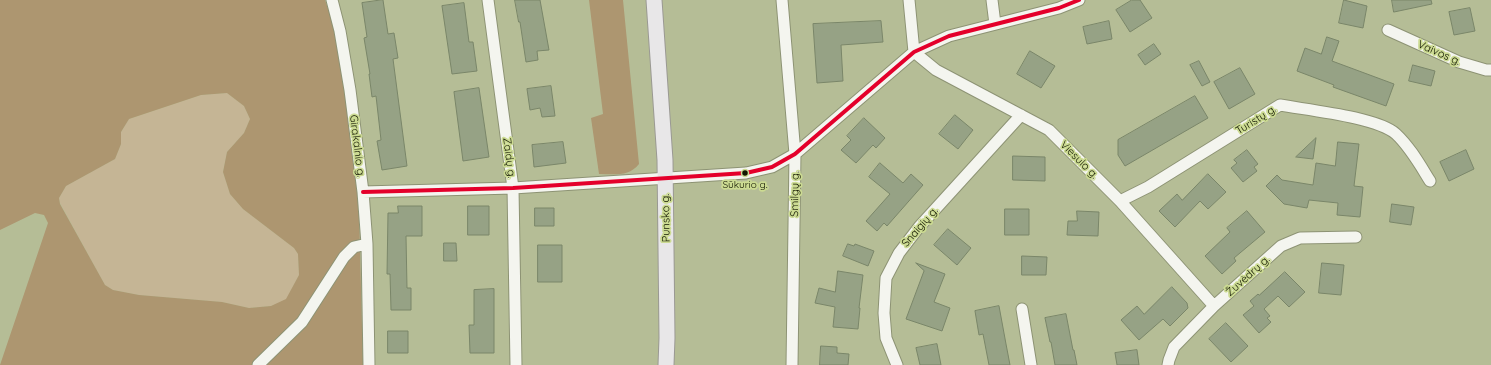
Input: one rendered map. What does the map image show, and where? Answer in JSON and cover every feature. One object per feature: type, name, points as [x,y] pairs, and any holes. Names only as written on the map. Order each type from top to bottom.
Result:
[{"type":"main road","name":"Punsko g.","points":[[654,0],[665,178],[666,365]]},
{"type":"street","name":"Girakalnio g.","points":[[332,0],[340,31],[350,90],[363,192],[367,244],[369,365]]},
{"type":"street","name":"Zaidų g.","points":[[488,0],[513,188],[516,365]]},
{"type":"street","name":"Smilgų g.","points":[[782,0],[795,154],[792,365]]},
{"type":"street","points":[[908,0],[914,52]]},
{"type":"street","points":[[992,0],[995,24]]},
{"type":"street","points":[[363,192],[513,188],[746,173],[772,167],[795,154],[914,52],[948,36],[1059,8],[1079,0]]},
{"type":"street","name":"Vaivos g.","points":[[1388,30],[1459,62],[1486,70],[1491,70]]},
{"type":"street","name":"Viesulo g.","points":[[914,52],[936,70],[1048,130],[1120,201],[1214,306]]},
{"type":"street","name":"Turistų g.","points":[[1120,201],[1148,187],[1280,105],[1375,123],[1395,133],[1412,153],[1430,181]]},
{"type":"street","name":"Snaigių g.","points":[[897,365],[886,338],[884,312],[886,278],[899,253],[919,227],[1021,115]]},
{"type":"street","name":"Žuvėdrų g.","points":[[1168,365],[1174,347],[1214,306],[1281,246],[1300,238],[1356,237]]},
{"type":"street","points":[[258,365],[302,322],[344,257],[354,247],[367,244]]},
{"type":"street","points":[[1022,309],[1031,365]]},
{"type":"shaded area","points":[[0,0],[325,0],[333,23],[345,81],[359,211],[363,365],[0,365],[48,223],[44,215],[35,213],[0,230]],"holes":[[[227,93],[244,106],[250,119],[244,133],[227,152],[223,172],[230,194],[243,209],[294,248],[298,254],[299,275],[286,299],[271,306],[249,308],[222,302],[139,295],[113,290],[105,285],[60,204],[59,198],[66,186],[115,159],[121,144],[121,132],[129,119],[201,95]]]},
{"type":"shaded area","points":[[589,0],[623,0],[639,164],[631,171],[621,174],[599,174],[591,118],[603,114]]},
{"type":"shaded area","points":[[227,93],[244,106],[250,119],[244,133],[227,152],[223,172],[230,194],[243,209],[294,248],[298,254],[299,275],[286,300],[271,306],[249,308],[222,302],[139,295],[113,290],[105,285],[60,203],[59,198],[66,186],[115,159],[121,144],[121,132],[129,119],[201,95]]},
{"type":"building","points":[[383,0],[388,34],[394,33],[398,58],[393,59],[407,166],[382,170],[377,141],[381,140],[376,96],[372,97],[364,38],[367,37],[362,3]]},
{"type":"building","points":[[515,0],[540,0],[549,50],[537,51],[538,60],[526,62]]},
{"type":"building","points":[[1132,0],[1140,0],[1152,18],[1130,32],[1116,10]]},
{"type":"building","points":[[1344,0],[1367,6],[1363,28],[1339,23]]},
{"type":"building","points":[[1392,0],[1431,0],[1432,4],[1394,12]]},
{"type":"building","points":[[464,3],[469,42],[473,42],[477,71],[452,74],[442,6]]},
{"type":"building","points":[[1470,8],[1475,31],[1454,35],[1449,12]]},
{"type":"building","points":[[881,21],[883,42],[841,45],[843,81],[817,83],[813,24]]},
{"type":"building","points":[[1109,21],[1112,39],[1087,44],[1083,27]]},
{"type":"building","points":[[1327,37],[1339,41],[1332,61],[1394,84],[1386,106],[1333,87],[1334,85],[1297,71],[1305,48],[1321,54]]},
{"type":"building","points":[[1154,44],[1161,54],[1145,65],[1138,55]]},
{"type":"building","points":[[1030,51],[1055,66],[1041,88],[1017,74]]},
{"type":"building","points":[[1199,61],[1210,82],[1202,86],[1190,65]]},
{"type":"building","points":[[1413,65],[1435,71],[1431,86],[1409,81]]},
{"type":"building","points":[[1240,68],[1255,94],[1229,109],[1214,82]]},
{"type":"building","points":[[551,86],[555,116],[542,117],[540,108],[530,110],[527,89]]},
{"type":"building","points":[[479,88],[489,157],[463,161],[454,92]]},
{"type":"building","points":[[1195,96],[1208,118],[1125,166],[1118,155],[1118,140]]},
{"type":"building","points":[[955,115],[973,130],[958,149],[939,134]]},
{"type":"building","points":[[864,118],[885,138],[876,148],[873,145],[856,163],[841,150],[851,140],[847,136]]},
{"type":"building","points":[[1316,138],[1313,159],[1296,157]]},
{"type":"building","points":[[563,142],[566,163],[534,167],[532,145]]},
{"type":"building","points":[[1338,142],[1359,144],[1354,186],[1363,187],[1360,217],[1337,215],[1338,203],[1309,200],[1307,208],[1284,204],[1266,186],[1277,175],[1282,180],[1313,185],[1316,163],[1335,166]]},
{"type":"building","points":[[1247,150],[1258,164],[1254,167],[1257,171],[1243,182],[1231,168],[1237,163],[1234,160]]},
{"type":"building","points":[[1466,150],[1474,169],[1449,181],[1440,162]]},
{"type":"building","points":[[1013,156],[1045,157],[1045,181],[1013,180]]},
{"type":"building","points":[[880,163],[903,183],[911,174],[923,185],[887,226],[884,223],[877,231],[866,221],[890,194],[869,177]]},
{"type":"building","points":[[1208,174],[1226,192],[1208,209],[1200,201],[1175,227],[1159,211],[1177,194],[1182,200]]},
{"type":"building","points":[[1392,204],[1414,207],[1411,225],[1390,222]]},
{"type":"building","points":[[398,206],[422,206],[422,236],[406,236],[407,288],[411,288],[411,310],[391,310],[390,274],[387,274],[388,213],[398,213]]},
{"type":"building","points":[[468,206],[489,206],[489,235],[468,235]]},
{"type":"building","points":[[535,208],[554,208],[554,226],[535,226]]},
{"type":"building","points":[[1005,209],[1029,209],[1029,235],[1005,235]]},
{"type":"building","points":[[1077,211],[1099,212],[1098,236],[1067,235],[1068,221],[1077,221]]},
{"type":"building","points":[[1247,211],[1265,232],[1234,258],[1236,261],[1222,274],[1205,256],[1230,232],[1227,228]]},
{"type":"building","points":[[948,229],[971,248],[957,265],[934,245]]},
{"type":"building","points":[[444,243],[456,243],[457,261],[444,261]]},
{"type":"building","points":[[848,244],[854,246],[855,244],[874,251],[868,266],[843,256]]},
{"type":"building","points":[[538,245],[562,245],[562,282],[538,282]]},
{"type":"building","points":[[1022,256],[1047,257],[1046,275],[1022,275]]},
{"type":"building","points":[[916,263],[945,274],[934,302],[950,308],[942,331],[906,319],[924,271]]},
{"type":"building","points":[[1322,263],[1344,265],[1341,295],[1319,293]]},
{"type":"building","points":[[838,271],[863,275],[858,329],[833,327],[835,307],[815,303],[819,288],[835,292]]},
{"type":"building","points":[[1285,272],[1305,292],[1289,307],[1278,296],[1264,309],[1270,316],[1267,318],[1271,322],[1259,333],[1243,315],[1254,306],[1250,301]]},
{"type":"building","points":[[1172,287],[1187,303],[1188,308],[1170,326],[1163,319],[1139,340],[1121,320],[1137,306],[1144,314]]},
{"type":"building","points":[[494,289],[494,353],[470,353],[469,325],[474,325],[474,290]]},
{"type":"building","points":[[999,306],[1010,365],[989,365],[983,334],[979,335],[975,311]]},
{"type":"building","points":[[1066,314],[1077,365],[1055,365],[1045,318]]},
{"type":"building","points":[[1226,323],[1248,346],[1231,362],[1209,339]]},
{"type":"building","points":[[388,331],[408,331],[408,353],[388,353]]},
{"type":"building","points":[[937,344],[941,365],[920,365],[916,348]]},
{"type":"building","points":[[821,346],[837,347],[837,353],[849,354],[848,365],[820,365]]},
{"type":"building","points":[[1137,350],[1139,365],[1117,365],[1115,353]]},
{"type":"transit line","points":[[363,192],[513,188],[746,173],[772,167],[795,154],[914,52],[949,36],[1059,8],[1079,0]]},
{"type":"place","name":"Sūkurio g.","points":[[745,173]]}]
